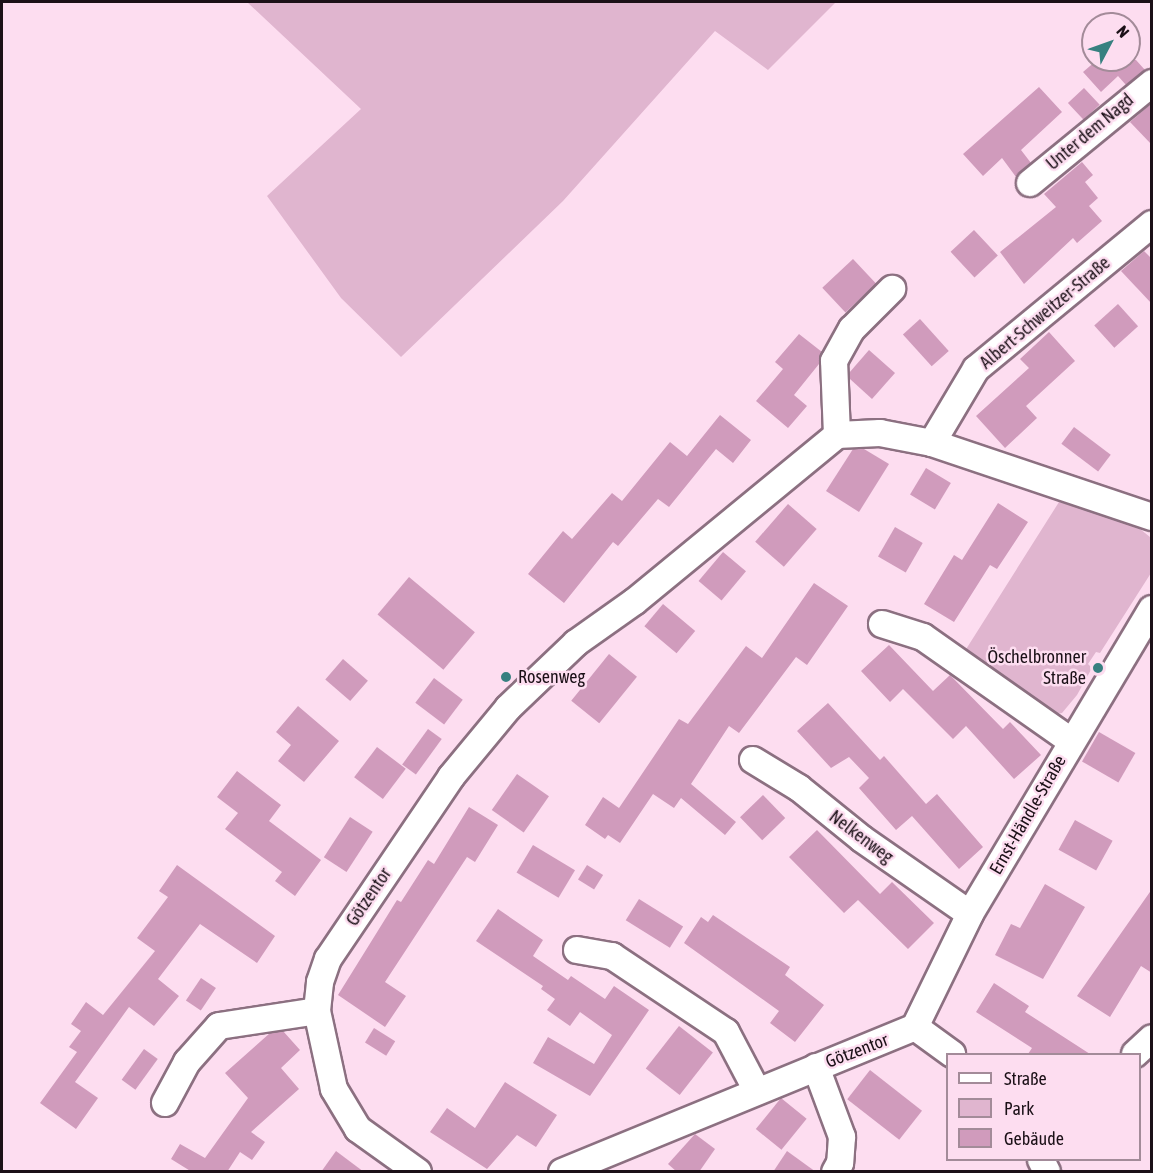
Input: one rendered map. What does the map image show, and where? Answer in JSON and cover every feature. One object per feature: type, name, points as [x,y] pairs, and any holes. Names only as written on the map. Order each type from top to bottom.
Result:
[{"type":"street","name":"Unter dem Nagd","points":[[1030,183],[1152,83]]},
{"type":"street","name":"Albert-Schweitzer-Straße","points":[[932,443],[976,369],[1152,224]]},
{"type":"street","points":[[892,289],[852,329],[834,362],[837,435],[880,433],[932,443],[1152,517]]},
{"type":"street","name":"Götzentor","points":[[418,1172],[358,1129],[346,1110],[324,1055],[317,1011],[320,982],[328,959],[451,777],[508,708],[576,643],[634,602],[837,435]]},
{"type":"street","name":"Ernst-Händle-Straße","points":[[915,1027],[970,914],[1071,741],[1152,609]]},
{"type":"street","points":[[882,624],[923,638],[1071,741]]},
{"type":"street","name":"Nelkenweg","points":[[753,760],[799,788],[861,839],[970,914]]},
{"type":"street","points":[[577,950],[612,956],[726,1032],[757,1091]]},
{"type":"street","points":[[165,1103],[187,1062],[219,1026],[317,1011]]},
{"type":"street","points":[[915,1027],[951,1053]]},
{"type":"street","name":"Götzentor","points":[[562,1172],[915,1027]]},
{"type":"street","points":[[1136,1053],[1152,1038]]},
{"type":"street","points":[[816,1067],[842,1137],[840,1162],[835,1172]]},
{"type":"green space","points":[[247,2],[836,2],[768,70],[715,31],[563,201],[401,357],[341,298],[267,196],[361,109]]},
{"type":"green space","points":[[1059,502],[1135,525],[1150,537],[1151,573],[1100,653],[1096,652],[1088,664],[1092,668],[1077,695],[1062,713],[1050,715],[963,654]]},
{"type":"building","points":[[1141,66],[1145,70],[1126,85],[1118,76],[1101,92],[1083,72],[1141,72]]},
{"type":"building","points":[[1039,87],[1062,112],[1021,150],[1031,163],[1016,177],[1002,158],[983,176],[963,154]]},
{"type":"building","points":[[1084,88],[1100,105],[1084,120],[1068,103]]},
{"type":"building","points":[[1152,103],[1152,145],[1130,122]]},
{"type":"building","points":[[1082,162],[1093,175],[1085,182],[1098,198],[1089,206],[1102,221],[1077,243],[1073,238],[1024,284],[1000,252],[1056,207],[1044,194]]},
{"type":"building","points":[[974,230],[998,256],[974,277],[951,252]]},
{"type":"building","points":[[1144,251],[1152,259],[1152,304],[1121,271]]},
{"type":"building","points":[[853,259],[876,284],[845,313],[822,288]]},
{"type":"building","points":[[1118,304],[1138,326],[1114,348],[1094,325]]},
{"type":"building","points":[[920,319],[949,351],[932,366],[903,334]]},
{"type":"building","points":[[1049,332],[1075,361],[1026,406],[1037,418],[1005,448],[976,416],[1029,368],[1020,359]]},
{"type":"building","points":[[799,334],[822,352],[819,364],[794,395],[807,406],[788,428],[756,401],[783,369],[775,362]]},
{"type":"building","points":[[869,350],[895,373],[872,399],[850,379],[849,373]]},
{"type":"building","points":[[720,415],[751,440],[733,463],[716,449],[669,507],[658,499],[618,546],[613,542],[564,603],[528,574],[563,531],[572,539],[612,493],[622,501],[670,442],[687,456]]},
{"type":"building","points":[[1074,427],[1111,455],[1098,471],[1061,444]]},
{"type":"building","points":[[853,449],[864,449],[889,464],[859,512],[826,491]]},
{"type":"building","points":[[926,468],[951,483],[935,510],[910,495]]},
{"type":"building","points":[[998,503],[1028,522],[997,569],[990,565],[954,622],[924,604],[954,555],[962,560]]},
{"type":"building","points":[[788,504],[817,529],[784,567],[755,542]]},
{"type":"building","points":[[895,527],[923,543],[906,572],[878,556]]},
{"type":"building","points":[[723,552],[746,571],[722,600],[699,581]]},
{"type":"building","points":[[409,577],[475,632],[443,670],[378,615]]},
{"type":"building","points":[[814,583],[848,606],[807,665],[796,657],[739,733],[729,726],[691,784],[736,822],[725,835],[681,798],[674,808],[653,794],[620,843],[608,835],[605,839],[585,825],[603,797],[619,808],[679,719],[688,724],[746,646],[762,658]]},
{"type":"building","points":[[663,604],[695,631],[677,653],[644,626]]},
{"type":"building","points":[[889,645],[933,691],[950,675],[1003,729],[1010,722],[1041,755],[1014,779],[966,726],[953,739],[903,689],[890,702],[861,671]]},
{"type":"building","points":[[609,654],[637,677],[599,723],[571,701]]},
{"type":"building","points":[[343,659],[368,681],[350,701],[325,679]]},
{"type":"building","points":[[434,678],[463,700],[444,724],[415,703]]},
{"type":"building","points":[[828,703],[880,760],[884,756],[926,804],[937,794],[983,847],[959,869],[912,816],[896,830],[859,788],[869,778],[849,757],[831,768],[797,731]]},
{"type":"building","points":[[298,706],[339,741],[304,782],[278,761],[291,745],[276,732]]},
{"type":"building","points":[[428,729],[442,739],[416,775],[402,765]]},
{"type":"building","points":[[1099,732],[1135,753],[1118,782],[1082,761]]},
{"type":"building","points":[[377,747],[406,769],[383,799],[354,777]]},
{"type":"building","points":[[237,771],[281,805],[269,821],[321,860],[295,896],[275,881],[282,872],[225,829],[238,813],[217,797]]},
{"type":"building","points":[[517,774],[549,796],[524,832],[492,810]]},
{"type":"building","points":[[763,795],[785,818],[762,840],[740,817]]},
{"type":"building","points":[[469,807],[498,825],[475,862],[467,857],[385,982],[406,996],[385,1027],[338,995],[397,900],[401,902],[428,860],[434,864]]},
{"type":"building","points":[[350,817],[373,832],[347,872],[324,857]]},
{"type":"building","points":[[1075,820],[1113,841],[1096,871],[1059,850]]},
{"type":"building","points":[[817,830],[880,894],[892,882],[934,923],[908,949],[858,900],[844,913],[789,857]]},
{"type":"building","points":[[533,845],[575,870],[559,898],[517,872]]},
{"type":"building","points":[[177,865],[275,936],[257,963],[200,924],[158,979],[179,996],[154,1026],[129,1007],[75,1082],[98,1098],[76,1129],[40,1103],[77,1052],[69,1047],[81,1031],[71,1024],[86,1002],[103,1015],[155,951],[137,938],[168,897],[159,891]]},
{"type":"building","points":[[587,865],[603,875],[594,889],[578,879]]},
{"type":"building","points":[[1045,884],[1085,907],[1043,979],[995,955],[1011,924],[1020,928]]},
{"type":"building","points":[[1152,889],[1152,973],[1141,966],[1110,1017],[1077,996]]},
{"type":"building","points":[[639,899],[683,927],[670,948],[626,920]]},
{"type":"building","points":[[498,909],[543,940],[533,956],[568,980],[571,976],[605,999],[614,986],[649,1010],[590,1096],[533,1063],[548,1037],[594,1064],[612,1035],[580,1012],[570,1026],[547,1010],[555,999],[541,989],[543,986],[476,941]]},
{"type":"building","points":[[713,915],[790,967],[785,975],[824,1005],[795,1042],[770,1023],[779,1011],[684,943],[701,917],[708,922]]},
{"type":"building","points":[[201,978],[216,988],[201,1010],[186,1000]]},
{"type":"building","points":[[994,983],[1029,1006],[1025,1012],[1088,1053],[1029,1053],[1032,1048],[976,1012]]},
{"type":"building","points":[[679,1026],[713,1052],[680,1095],[646,1069]]},
{"type":"building","points":[[374,1028],[395,1041],[386,1056],[365,1042]]},
{"type":"building","points":[[283,1031],[300,1050],[281,1068],[299,1089],[251,1132],[265,1142],[252,1160],[240,1152],[227,1172],[192,1172],[171,1159],[180,1144],[205,1158],[248,1098],[225,1073],[270,1033]]},
{"type":"building","points":[[144,1049],[158,1059],[135,1090],[122,1080]]},
{"type":"building","points":[[870,1070],[922,1111],[899,1140],[847,1099]]},
{"type":"building","points":[[505,1082],[557,1115],[536,1147],[517,1135],[487,1169],[430,1132],[447,1108],[475,1128]]},
{"type":"building","points":[[781,1098],[807,1119],[781,1150],[756,1129]]},
{"type":"building","points":[[695,1134],[715,1149],[699,1172],[677,1172],[668,1164]]},
{"type":"building","points":[[336,1151],[364,1172],[321,1172]]},
{"type":"building","points":[[787,1151],[816,1172],[773,1172]]},
{"type":"place","name":"Öschelbronner Straße","points":[[1098,668]]},
{"type":"place","name":"Rosenweg","points":[[506,677]]}]
